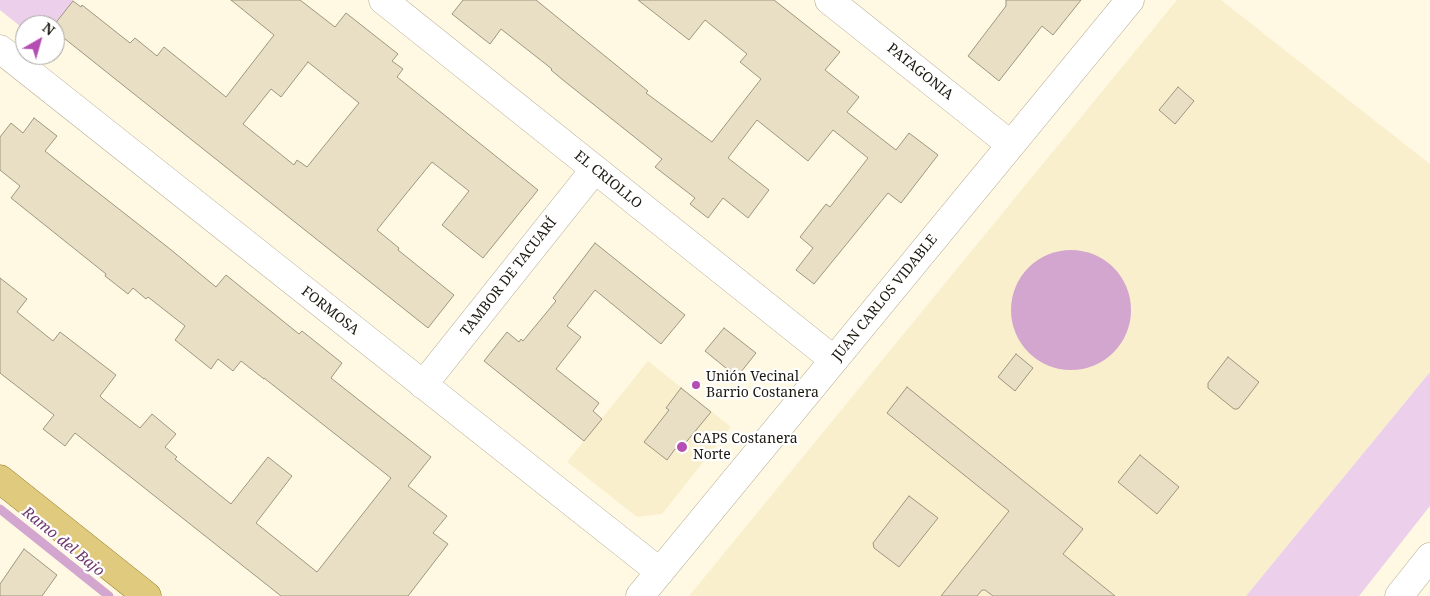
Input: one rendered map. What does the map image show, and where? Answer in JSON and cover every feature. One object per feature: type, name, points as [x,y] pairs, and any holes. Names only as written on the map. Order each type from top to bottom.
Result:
[{"type":"main road","points":[[0,480],[147,596]]},
{"type":"street","name":"EL CRIOLLO","points":[[382,0],[834,360]]},
{"type":"street","name":"PATAGONIA","points":[[829,0],[1011,145]]},
{"type":"street","name":"JUAN CARLOS VIDABLE","points":[[640,596],[1130,0]]},
{"type":"street","name":"FORMOSA","points":[[0,49],[660,572]]},
{"type":"street","name":"TAMBOR DE TACUARÍ","points":[[423,385],[594,169]]},
{"type":"street","points":[[1399,596],[1430,558]]},
{"type":"shaded area","points":[[0,0],[74,0],[62,15],[15,15],[15,22],[0,10]]},
{"type":"shaded area","points":[[1177,0],[1221,0],[1430,164],[1430,372],[1246,596],[689,596]]},
{"type":"shaded area","points":[[1071,250],[1094,255],[1104,260],[1113,268],[1121,277],[1126,287],[1131,310],[1126,333],[1121,343],[1113,352],[1104,360],[1094,365],[1071,370],[1048,365],[1038,360],[1029,352],[1021,343],[1016,333],[1011,310],[1016,287],[1021,277],[1029,268],[1038,260],[1048,255]]},
{"type":"shaded area","points":[[648,361],[731,427],[662,514],[637,517],[567,462]]},
{"type":"shaded area","points":[[1430,372],[1430,506],[1359,596],[1246,596]]},
{"type":"building","points":[[231,0],[300,0],[335,27],[346,13],[398,54],[392,61],[403,69],[397,77],[538,190],[483,258],[442,225],[469,191],[432,162],[377,230],[399,248],[398,250],[454,295],[428,328],[65,39],[65,15],[62,15],[73,1],[81,7],[82,5],[130,43],[135,38],[157,56],[164,47],[226,97],[274,35]],"holes":[[[308,62],[359,103],[307,167],[297,160],[294,165],[243,124],[271,89],[281,97]]]},
{"type":"building","points":[[463,0],[536,0],[648,91],[646,93],[712,142],[761,79],[740,62],[747,54],[705,20],[689,40],[638,0],[774,0],[840,52],[825,70],[859,97],[847,112],[896,150],[909,133],[938,155],[901,203],[888,193],[814,284],[796,270],[813,248],[800,237],[826,204],[830,207],[868,158],[833,130],[808,161],[757,120],[728,158],[769,190],[748,218],[723,198],[708,218],[690,204],[695,198],[655,167],[662,159],[563,80],[552,69],[501,29],[490,44],[452,14]]},
{"type":"building","points":[[1006,0],[1081,0],[1053,35],[1042,26],[999,81],[968,56],[1006,6]]},
{"type":"building","points":[[1178,87],[1194,101],[1175,124],[1159,110]]},
{"type":"building","points":[[34,118],[57,136],[45,151],[216,287],[226,275],[299,334],[302,331],[342,363],[331,378],[431,457],[408,486],[447,516],[433,533],[448,544],[408,596],[281,596],[75,433],[65,446],[43,429],[54,415],[0,373],[0,278],[27,299],[17,312],[53,341],[60,332],[116,375],[100,396],[103,399],[140,428],[152,414],[176,434],[165,447],[177,457],[175,459],[231,504],[268,457],[292,476],[256,523],[317,572],[391,478],[241,361],[233,371],[218,359],[211,369],[175,340],[185,326],[148,297],[146,299],[133,288],[128,294],[105,276],[106,274],[11,198],[20,186],[0,170],[0,137],[11,123],[23,133]]},
{"type":"building","points":[[595,243],[685,315],[661,344],[595,290],[567,326],[581,337],[556,369],[599,403],[593,411],[602,419],[584,441],[484,361],[507,332],[519,342],[521,339],[523,341],[556,301],[553,298]]},
{"type":"building","points":[[724,328],[756,353],[737,377],[705,351]]},
{"type":"building","points":[[1016,354],[1033,368],[1015,391],[998,377]]},
{"type":"building","points":[[1228,357],[1259,382],[1237,409],[1234,409],[1208,388],[1208,383]]},
{"type":"building","points":[[907,387],[1083,529],[1063,554],[1115,596],[993,596],[982,590],[977,596],[941,596],[1009,511],[887,413]]},
{"type":"building","points":[[681,388],[711,412],[678,452],[675,449],[667,460],[644,442],[669,410],[666,408]]},
{"type":"building","points":[[1140,455],[1179,487],[1157,514],[1118,482]]},
{"type":"building","points":[[909,496],[938,518],[899,567],[874,548],[873,543]]},
{"type":"building","points":[[24,549],[57,575],[42,596],[0,596],[0,584]]},
{"type":"waterway","name":"Ramo del Bajo","points":[[0,509],[109,596]]},
{"type":"place","name":"Unión Vecinal Barrio Costanera","points":[[696,385]]},
{"type":"place","name":"CAPS Costanera Norte","points":[[682,447]]}]
